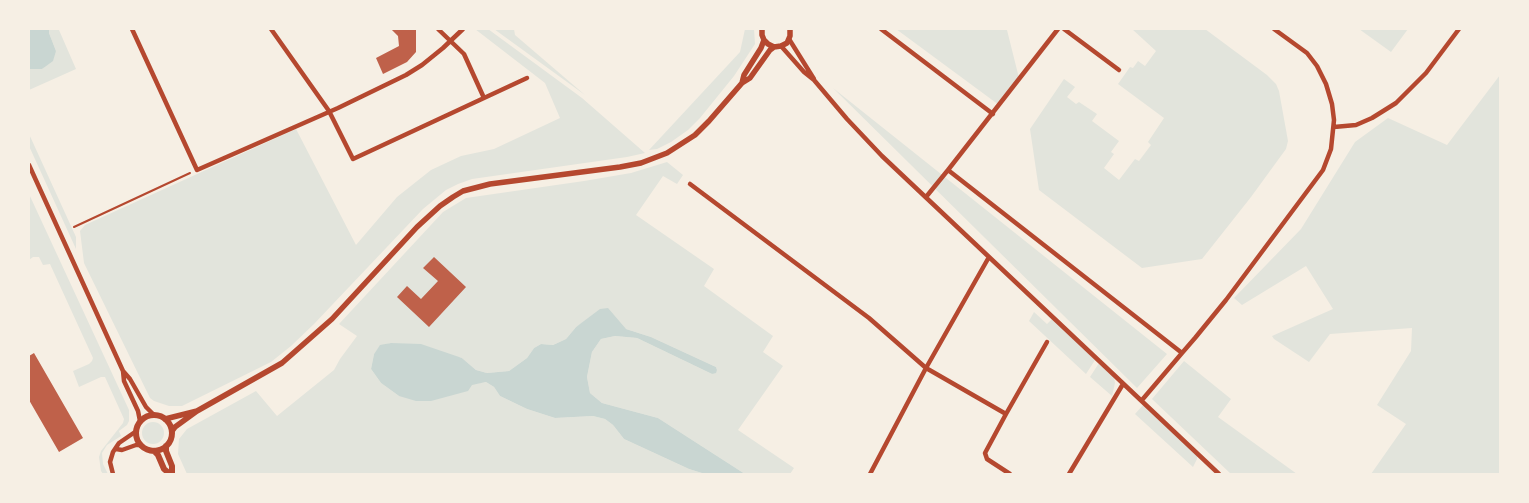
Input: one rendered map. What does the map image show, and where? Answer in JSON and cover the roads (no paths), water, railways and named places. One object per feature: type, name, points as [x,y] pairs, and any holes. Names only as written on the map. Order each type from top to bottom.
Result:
[{"type":"main road","points":[[154,415],[165,419],[170,424],[172,431],[171,439],[166,446],[154,451],[146,450],[136,440],[135,432],[140,421],[146,416],[154,415]]},
{"type":"main road","points":[[154,451],[158,455],[164,469],[171,474],[172,466],[166,446]]},
{"type":"street","points":[[132,29],[197,170],[406,75],[422,65],[463,29]]},
{"type":"street","points":[[271,29],[329,111],[353,159],[527,78]]},
{"type":"street","points":[[438,29],[464,54],[484,98]]},
{"type":"street","points":[[762,29],[762,35],[768,44],[778,47],[814,80]]},
{"type":"street","points":[[790,29],[789,39],[814,80],[882,156],[1219,474]]},
{"type":"street","points":[[881,29],[993,114]]},
{"type":"street","points":[[926,197],[1058,29]]},
{"type":"street","points":[[1064,29],[1118,70]]},
{"type":"street","points":[[1142,400],[1226,300],[1323,170],[1331,149],[1334,120],[1330,95],[1326,84],[1317,66],[1307,53],[1274,29]]},
{"type":"street","points":[[1334,127],[1364,122],[1396,104],[1426,73],[1459,29]]},
{"type":"street","points":[[172,431],[198,411],[282,363],[332,319],[417,227],[453,197],[463,191],[490,184],[620,167],[656,159],[680,146],[695,135],[742,83],[750,78],[770,50],[789,39]]},
{"type":"street","points":[[742,83],[744,75],[764,40]]},
{"type":"street","points":[[29,165],[123,371],[130,379],[146,407],[154,415]]},
{"type":"street","points":[[948,170],[1182,353]]},
{"type":"street","points":[[690,184],[862,312],[926,368],[1006,414]]},
{"type":"street","points":[[870,474],[926,368],[989,257]]},
{"type":"street","points":[[1010,474],[987,459],[985,453],[1048,342]]},
{"type":"street","points":[[123,371],[124,381],[138,411],[140,421]]},
{"type":"street","points":[[1069,474],[1123,384]]},
{"type":"street","points":[[165,419],[198,411]]},
{"type":"street","points":[[113,474],[110,462],[111,457],[119,443],[135,432]]},
{"type":"street","points":[[116,449],[122,450],[140,445]]}]
